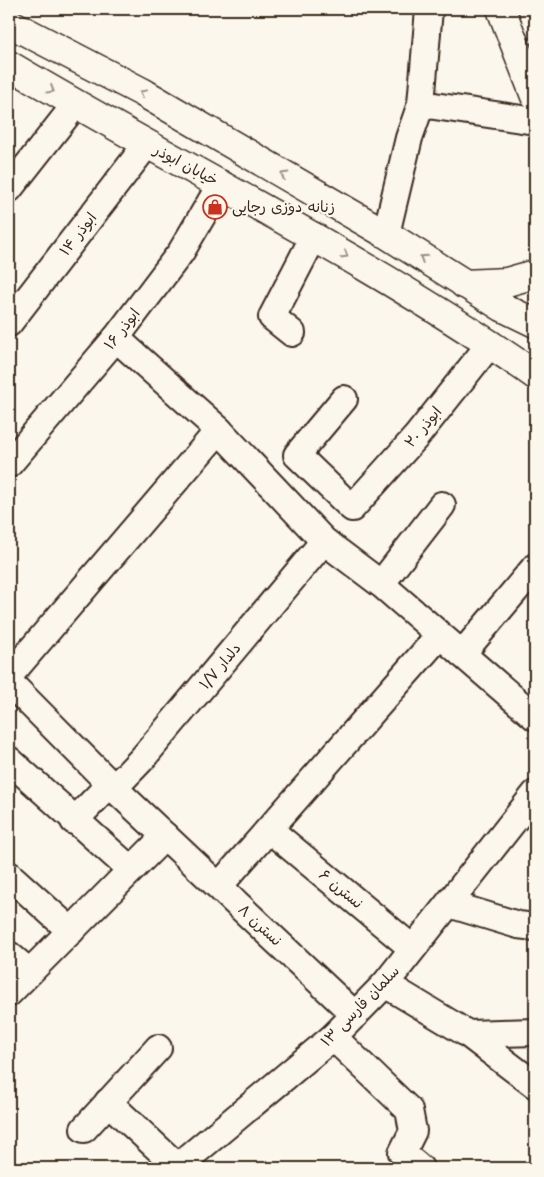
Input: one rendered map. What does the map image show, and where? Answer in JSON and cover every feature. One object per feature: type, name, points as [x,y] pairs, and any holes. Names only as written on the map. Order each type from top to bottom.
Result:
[{"type":"main road","points":[[501,9],[535,96]]},
{"type":"main road","points":[[9,23],[142,92],[386,234],[502,307],[535,323]]},
{"type":"main road","name":"خیابان ابوذر","points":[[9,65],[75,104],[314,236],[490,344],[535,375]]},
{"type":"main road","points":[[464,284],[508,282],[535,274]]},
{"type":"main road","points":[[490,344],[504,332],[506,315],[502,307]]},
{"type":"street","points":[[9,19],[16,9]]},
{"type":"street","points":[[386,234],[409,138],[421,104],[429,9]]},
{"type":"street","points":[[9,189],[75,104]]},
{"type":"street","points":[[421,104],[535,121]]},
{"type":"street","name":"ابوذر ۱۴","points":[[9,323],[147,144]]},
{"type":"street","name":"ابوذر ۱۶","points":[[9,464],[116,338],[181,252],[221,184]]},
{"type":"street","points":[[292,333],[272,317],[314,236]]},
{"type":"street","points":[[116,338],[218,430],[324,541],[381,584],[535,717]]},
{"type":"street","name":"ابوذر ۲۰","points":[[344,399],[296,455],[352,508],[416,437],[490,344]]},
{"type":"street","points":[[9,676],[218,430]]},
{"type":"street","points":[[381,584],[442,505]]},
{"type":"street","name":"دلدار ۱/۷","points":[[74,821],[141,760],[324,541]]},
{"type":"street","points":[[462,654],[535,566]]},
{"type":"street","points":[[219,886],[439,636]]},
{"type":"street","name":"نسترن ۸","points":[[9,682],[112,786],[355,1014]]},
{"type":"street","points":[[9,760],[74,821],[131,870]]},
{"type":"street","name":"۱۳ سلمان فارسی","points":[[177,1168],[333,1037],[385,984],[449,904],[526,822],[535,794]]},
{"type":"street","name":"نسترن ۶","points":[[270,830],[412,948]]},
{"type":"street","points":[[9,993],[165,836]]},
{"type":"street","points":[[9,875],[71,931]]},
{"type":"street","points":[[449,904],[518,925],[535,927]]},
{"type":"street","points":[[9,955],[29,972]]},
{"type":"street","points":[[385,984],[468,1034],[535,1085]]},
{"type":"street","points":[[468,1034],[534,1029]]},
{"type":"street","points":[[333,1037],[409,1110],[414,1131],[404,1163]]},
{"type":"street","points":[[84,1129],[158,1048]]},
{"type":"street","points":[[108,1102],[177,1168]]},
{"type":"place","name":"زنانه دوزی رجایی","points":[[215,207]]}]
